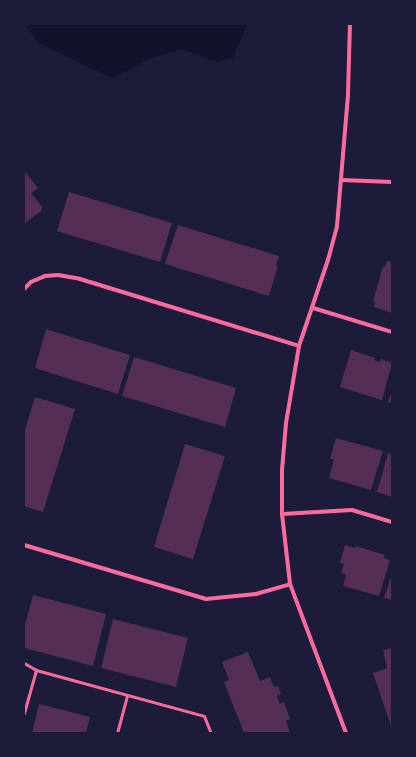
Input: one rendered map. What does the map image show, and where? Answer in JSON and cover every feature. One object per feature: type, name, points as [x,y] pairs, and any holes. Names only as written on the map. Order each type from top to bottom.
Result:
[{"type":"street","points":[[346,733],[290,584],[282,514],[282,470],[286,423],[299,346],[313,308],[337,226],[348,94],[350,24]]},
{"type":"street","points":[[342,180],[392,182]]},
{"type":"street","points":[[24,289],[31,282],[45,276],[58,275],[80,279],[299,346]]},
{"type":"street","points":[[313,308],[392,332]]},
{"type":"street","points":[[282,514],[352,510],[392,522]]},
{"type":"street","points":[[24,545],[206,599],[256,594],[290,584]]},
{"type":"lane","points":[[24,663],[36,670],[204,716],[211,733]]},
{"type":"lane","points":[[24,713],[36,670]]},
{"type":"lane","points":[[116,733],[127,696]]},
{"type":"shaded area","points":[[25,24],[247,24],[233,58],[218,62],[182,49],[151,58],[112,78],[38,43]]},
{"type":"building","points":[[25,172],[38,188],[31,193],[42,207],[41,211],[24,224]]},
{"type":"building","points":[[69,192],[172,223],[160,262],[57,231]]},
{"type":"building","points":[[178,225],[279,256],[276,266],[278,266],[269,296],[165,264]]},
{"type":"building","points":[[387,261],[392,262],[392,313],[374,307],[375,302],[373,301],[383,266],[385,267]]},
{"type":"building","points":[[46,329],[130,355],[118,394],[35,368]]},
{"type":"building","points":[[351,350],[375,358],[374,360],[380,362],[381,359],[392,363],[382,400],[340,387]]},
{"type":"building","points":[[134,357],[236,388],[225,427],[122,396]]},
{"type":"building","points":[[392,390],[392,403],[388,402]]},
{"type":"building","points":[[35,397],[75,409],[43,512],[24,506],[24,433]]},
{"type":"building","points":[[336,438],[383,451],[371,490],[329,478],[334,459],[330,459]]},
{"type":"building","points":[[185,444],[225,456],[193,559],[154,547]]},
{"type":"building","points":[[388,453],[392,454],[392,497],[377,492]]},
{"type":"building","points":[[345,545],[355,548],[356,546],[385,555],[384,558],[390,560],[379,596],[343,586],[346,575],[341,573],[344,564],[340,563]]},
{"type":"building","points":[[392,574],[392,600],[384,598]]},
{"type":"building","points":[[33,595],[106,614],[93,666],[24,648],[24,629]]},
{"type":"building","points":[[113,619],[188,638],[176,687],[101,668]]},
{"type":"building","points":[[392,648],[392,729],[373,673],[387,668],[383,650]]},
{"type":"building","points":[[248,652],[260,681],[270,677],[274,687],[278,686],[281,694],[277,696],[280,704],[284,702],[290,719],[286,721],[290,733],[244,733],[224,682],[229,680],[222,662]]},
{"type":"building","points":[[39,704],[90,717],[86,733],[32,733]]}]
